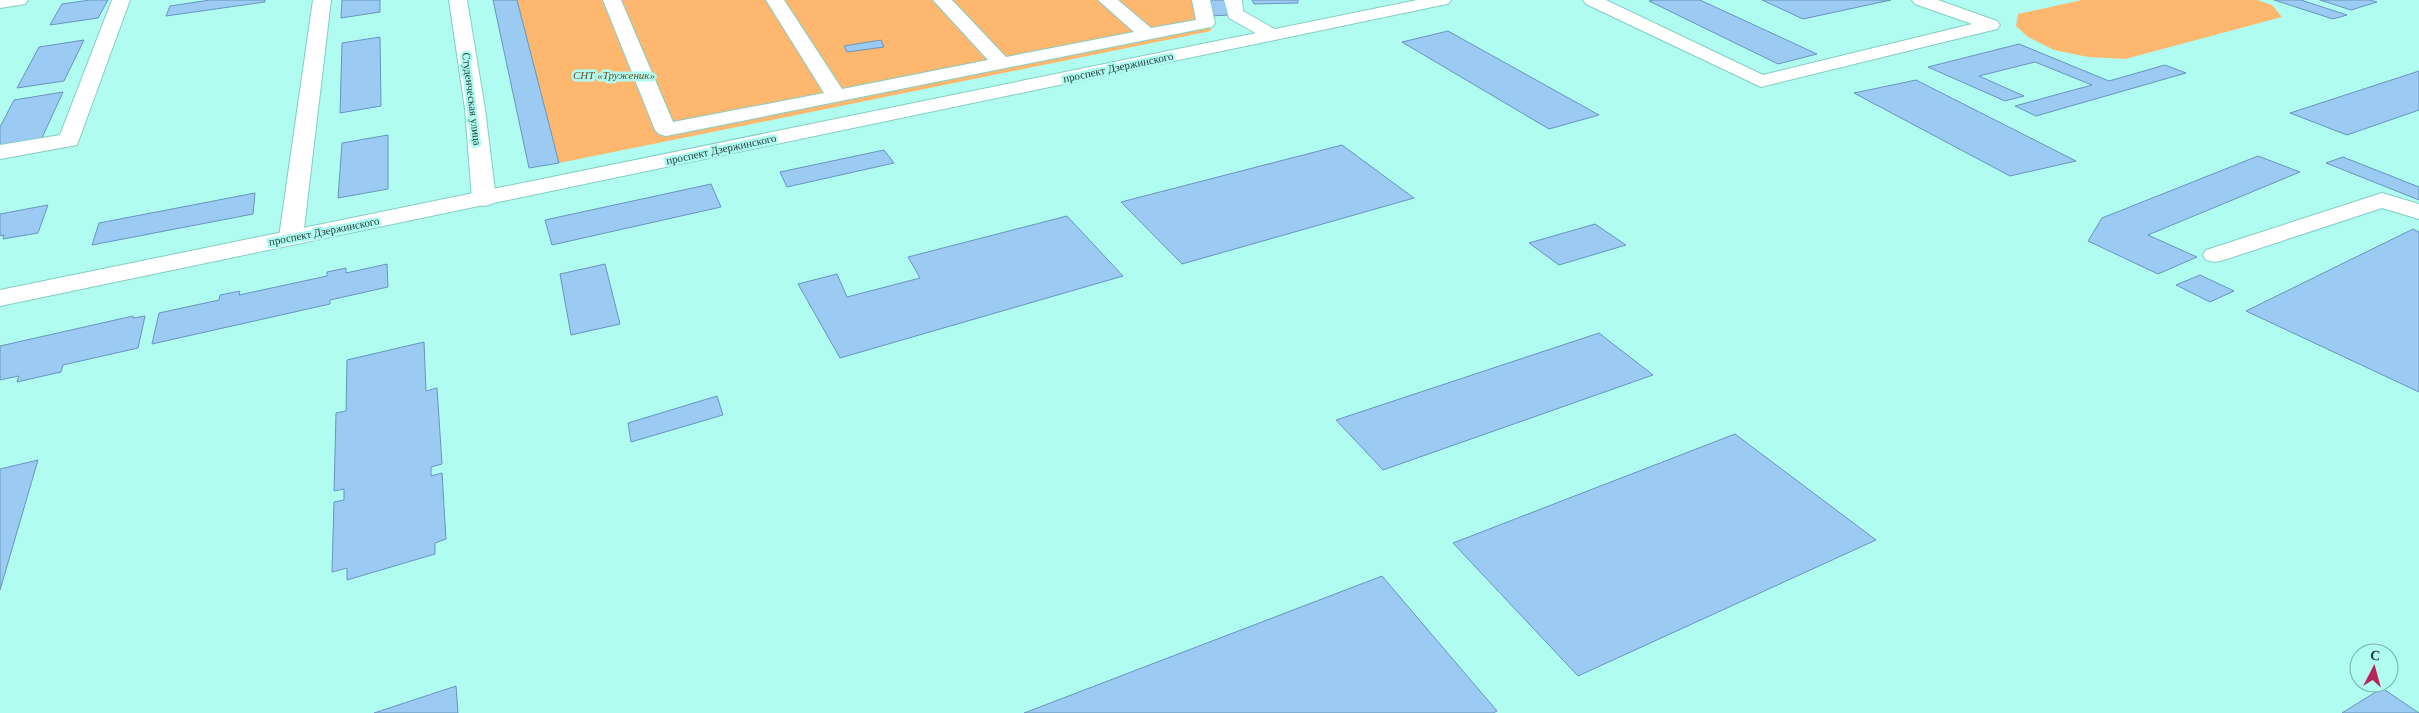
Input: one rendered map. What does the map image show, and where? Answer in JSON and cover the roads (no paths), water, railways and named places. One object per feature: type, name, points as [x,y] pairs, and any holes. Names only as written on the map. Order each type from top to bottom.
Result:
[{"type":"street","points":[[0,2],[19,0]]},
{"type":"street","points":[[0,152],[69,140],[121,0]]},
{"type":"street","points":[[290,238],[322,0]]},
{"type":"street","name":"Студенческая улица","points":[[458,0],[475,109],[484,199]]},
{"type":"street","points":[[612,0],[666,130],[1206,24],[1201,0]]},
{"type":"street","points":[[775,0],[837,97]]},
{"type":"street","points":[[942,0],[1002,64]]},
{"type":"street","points":[[1107,0],[1148,34]]},
{"type":"street","points":[[1233,0],[1235,14],[1272,35]]},
{"type":"street","name":"проспект Дзержинского","points":[[0,298],[1442,0]]},
{"type":"street","points":[[1592,0],[1761,81],[1991,25],[1921,0]]},
{"type":"street","points":[[2215,254],[2382,200],[2419,212]]},
{"type":"park label","name":"СНТ «Труженик»","points":[[614,75]]}]
